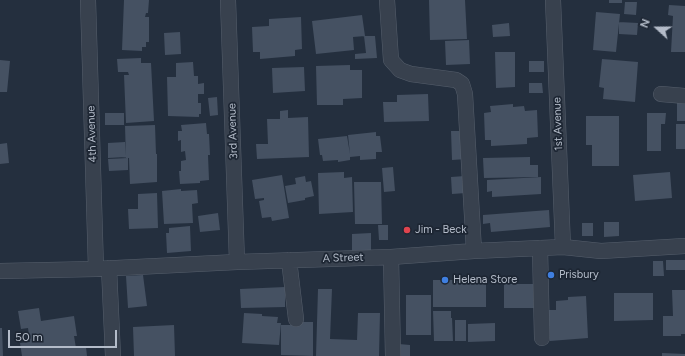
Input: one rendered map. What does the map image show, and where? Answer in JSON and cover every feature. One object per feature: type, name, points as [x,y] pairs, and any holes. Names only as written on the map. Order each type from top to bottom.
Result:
[{"type":"street","name":"4th Avenue","points":[[88,0],[103,269],[113,356]]},
{"type":"street","name":"3rd Avenue","points":[[228,0],[237,262]]},
{"type":"street","points":[[387,0],[391,60],[395,65],[400,70],[411,74],[456,80],[462,84],[465,94],[474,251]]},
{"type":"street","name":"1st Avenue","points":[[553,0],[563,247]]},
{"type":"street","points":[[661,94],[685,96]]},
{"type":"street","name":"A Street","points":[[0,271],[103,269],[237,262],[391,257],[563,247],[601,251],[685,246]]},
{"type":"street","points":[[540,248],[542,338]]},
{"type":"street","points":[[391,257],[393,356]]},
{"type":"street","points":[[289,260],[296,320]]},
{"type":"building","points":[[124,0],[149,0],[148,13],[146,13],[145,17],[149,17],[149,42],[146,42],[146,47],[142,47],[142,51],[122,50]]},
{"type":"building","points":[[429,0],[465,0],[467,39],[430,40]]},
{"type":"building","points":[[609,0],[622,0],[622,3],[609,3]]},
{"type":"building","points":[[625,2],[637,2],[636,15],[624,14]]},
{"type":"building","points":[[669,5],[685,6],[685,52],[671,52],[673,16],[668,15]]},
{"type":"building","points":[[596,12],[620,14],[616,52],[593,50]]},
{"type":"building","points":[[362,15],[365,36],[353,37],[354,50],[316,54],[312,21]]},
{"type":"building","points":[[301,17],[302,49],[295,50],[295,56],[260,59],[260,52],[253,52],[252,27],[269,26],[269,19]]},
{"type":"building","points":[[619,22],[638,23],[637,35],[619,34]]},
{"type":"building","points":[[509,23],[510,36],[493,37],[492,25]]},
{"type":"building","points":[[180,32],[181,54],[165,55],[164,33]]},
{"type":"building","points":[[364,36],[375,36],[377,58],[355,59],[355,54],[366,53]]},
{"type":"building","points":[[469,40],[470,64],[446,65],[445,41]]},
{"type":"building","points":[[495,52],[515,52],[515,87],[496,88]]},
{"type":"building","points":[[141,58],[141,63],[151,63],[154,121],[126,123],[124,75],[129,75],[128,72],[118,72],[117,59]]},
{"type":"building","points":[[602,59],[638,62],[635,102],[603,99],[604,88],[599,87]]},
{"type":"building","points":[[0,60],[10,61],[7,92],[0,92]]},
{"type":"building","points":[[529,61],[544,61],[544,72],[529,72]]},
{"type":"building","points":[[193,62],[194,76],[198,76],[198,84],[204,83],[204,94],[198,94],[198,103],[201,103],[201,114],[199,114],[199,117],[168,116],[167,77],[176,77],[176,63]]},
{"type":"building","points":[[350,65],[350,70],[362,70],[362,98],[343,99],[343,105],[317,105],[316,66]]},
{"type":"building","points":[[304,67],[305,91],[273,93],[272,68]]},
{"type":"building","points":[[529,83],[542,83],[543,93],[529,93]]},
{"type":"building","points":[[428,94],[429,121],[384,122],[383,102],[397,102],[397,95]]},
{"type":"building","points":[[217,97],[218,115],[210,116],[208,98]]},
{"type":"building","points":[[677,102],[685,102],[685,121],[677,121]]},
{"type":"building","points":[[513,104],[513,107],[524,106],[525,111],[537,110],[538,137],[527,138],[527,144],[491,146],[491,140],[485,140],[484,113],[491,112],[490,106]]},
{"type":"building","points":[[288,110],[288,118],[308,117],[309,157],[257,159],[256,144],[268,144],[267,119],[280,119],[280,111]]},
{"type":"building","points":[[105,113],[124,113],[124,125],[105,125]]},
{"type":"building","points":[[647,113],[666,113],[665,124],[661,124],[661,151],[647,151]]},
{"type":"building","points":[[586,116],[619,116],[619,166],[592,166],[592,145],[586,145]]},
{"type":"building","points":[[206,123],[207,134],[209,134],[209,180],[200,181],[200,183],[180,184],[179,171],[181,171],[181,161],[186,160],[185,151],[181,152],[181,140],[178,141],[178,131],[182,131],[181,125]]},
{"type":"building","points":[[676,124],[685,124],[685,149],[676,149]]},
{"type":"building","points":[[155,125],[157,182],[130,184],[129,158],[126,158],[125,126]]},
{"type":"building","points":[[451,131],[460,131],[467,159],[452,160]]},
{"type":"building","points":[[376,132],[376,136],[380,136],[382,152],[376,152],[376,159],[360,160],[360,156],[350,157],[350,160],[338,162],[338,160],[323,161],[322,155],[320,155],[318,139],[347,136],[350,154],[348,135]]},
{"type":"building","points":[[125,142],[126,157],[108,158],[108,143]]},
{"type":"building","points":[[7,143],[9,163],[0,164],[0,144]]},
{"type":"building","points":[[530,157],[530,165],[538,165],[538,177],[484,178],[483,158]]},
{"type":"building","points":[[128,158],[128,170],[109,171],[108,159]]},
{"type":"building","points":[[393,167],[395,191],[384,192],[382,168]]},
{"type":"building","points":[[344,172],[344,178],[352,177],[353,212],[319,214],[318,173]]},
{"type":"building","points":[[670,172],[672,198],[635,201],[633,175]]},
{"type":"building","points":[[282,175],[289,218],[272,221],[271,217],[262,218],[259,201],[264,200],[264,198],[255,199],[252,180]]},
{"type":"building","points":[[305,176],[306,182],[311,181],[314,196],[305,198],[305,200],[288,203],[285,186],[296,184],[295,178]]},
{"type":"building","points":[[465,176],[466,193],[452,194],[451,177]]},
{"type":"building","points":[[541,177],[541,194],[492,197],[492,191],[487,192],[487,180]]},
{"type":"building","points":[[354,182],[381,182],[382,224],[355,224]]},
{"type":"building","points":[[181,189],[181,191],[197,190],[198,203],[192,204],[193,223],[164,224],[162,191]]},
{"type":"building","points":[[157,193],[158,228],[129,229],[128,209],[138,209],[138,194]]},
{"type":"building","points":[[549,210],[550,227],[491,232],[490,223],[483,224],[483,215]]},
{"type":"building","points":[[218,213],[220,230],[200,232],[198,216]]},
{"type":"building","points":[[604,222],[619,222],[619,236],[604,237]]},
{"type":"building","points":[[582,223],[593,223],[593,236],[582,236]]},
{"type":"building","points":[[378,225],[388,225],[388,240],[379,240]]},
{"type":"building","points":[[190,226],[191,251],[167,253],[166,233],[169,233],[169,228]]},
{"type":"building","points":[[371,233],[371,250],[352,251],[352,234]]},
{"type":"building","points":[[666,260],[685,260],[685,270],[666,270]]},
{"type":"building","points":[[653,261],[663,261],[664,276],[653,276]]},
{"type":"building","points":[[143,275],[147,306],[128,308],[126,276]]},
{"type":"building","points":[[459,277],[472,277],[472,283],[486,283],[486,307],[433,307],[433,280],[459,280]]},
{"type":"building","points":[[504,284],[537,284],[537,308],[504,308]]},
{"type":"building","points":[[285,287],[285,307],[241,308],[240,289]]},
{"type":"building","points":[[318,289],[332,289],[330,339],[357,340],[358,313],[380,313],[379,356],[316,356]]},
{"type":"building","points":[[672,290],[685,290],[685,334],[681,334],[681,336],[663,336],[663,316],[673,316]]},
{"type":"building","points":[[614,293],[653,293],[653,320],[614,321]]},
{"type":"building","points":[[406,295],[431,295],[431,335],[406,335]]},
{"type":"building","points":[[586,296],[588,338],[550,341],[548,310],[556,310],[556,301],[568,300],[568,297]]},
{"type":"building","points":[[39,308],[41,321],[74,316],[77,336],[74,336],[76,348],[86,347],[87,356],[22,356],[20,343],[30,342],[28,328],[21,329],[18,311]]},
{"type":"building","points":[[433,311],[451,311],[453,341],[434,341]]},
{"type":"building","points":[[244,313],[278,317],[277,323],[281,323],[279,345],[242,343]]},
{"type":"building","points":[[455,320],[466,320],[466,341],[455,341]]},
{"type":"building","points":[[296,322],[313,322],[313,356],[281,355],[281,325],[296,325]]},
{"type":"building","points":[[495,323],[495,341],[468,342],[468,324]]},
{"type":"building","points":[[174,325],[175,356],[134,356],[133,327]]},
{"type":"building","points":[[0,328],[2,328],[3,356],[0,356]]},
{"type":"building","points":[[399,344],[410,345],[410,356],[399,356]]},
{"type":"building","points":[[662,353],[685,354],[685,356],[662,356]]},
{"type":"place","name":"Jim - Beck","points":[[407,230]]},
{"type":"place","name":"Prisbury","points":[[551,275]]},
{"type":"place","name":"Helena Store","points":[[445,280]]}]
